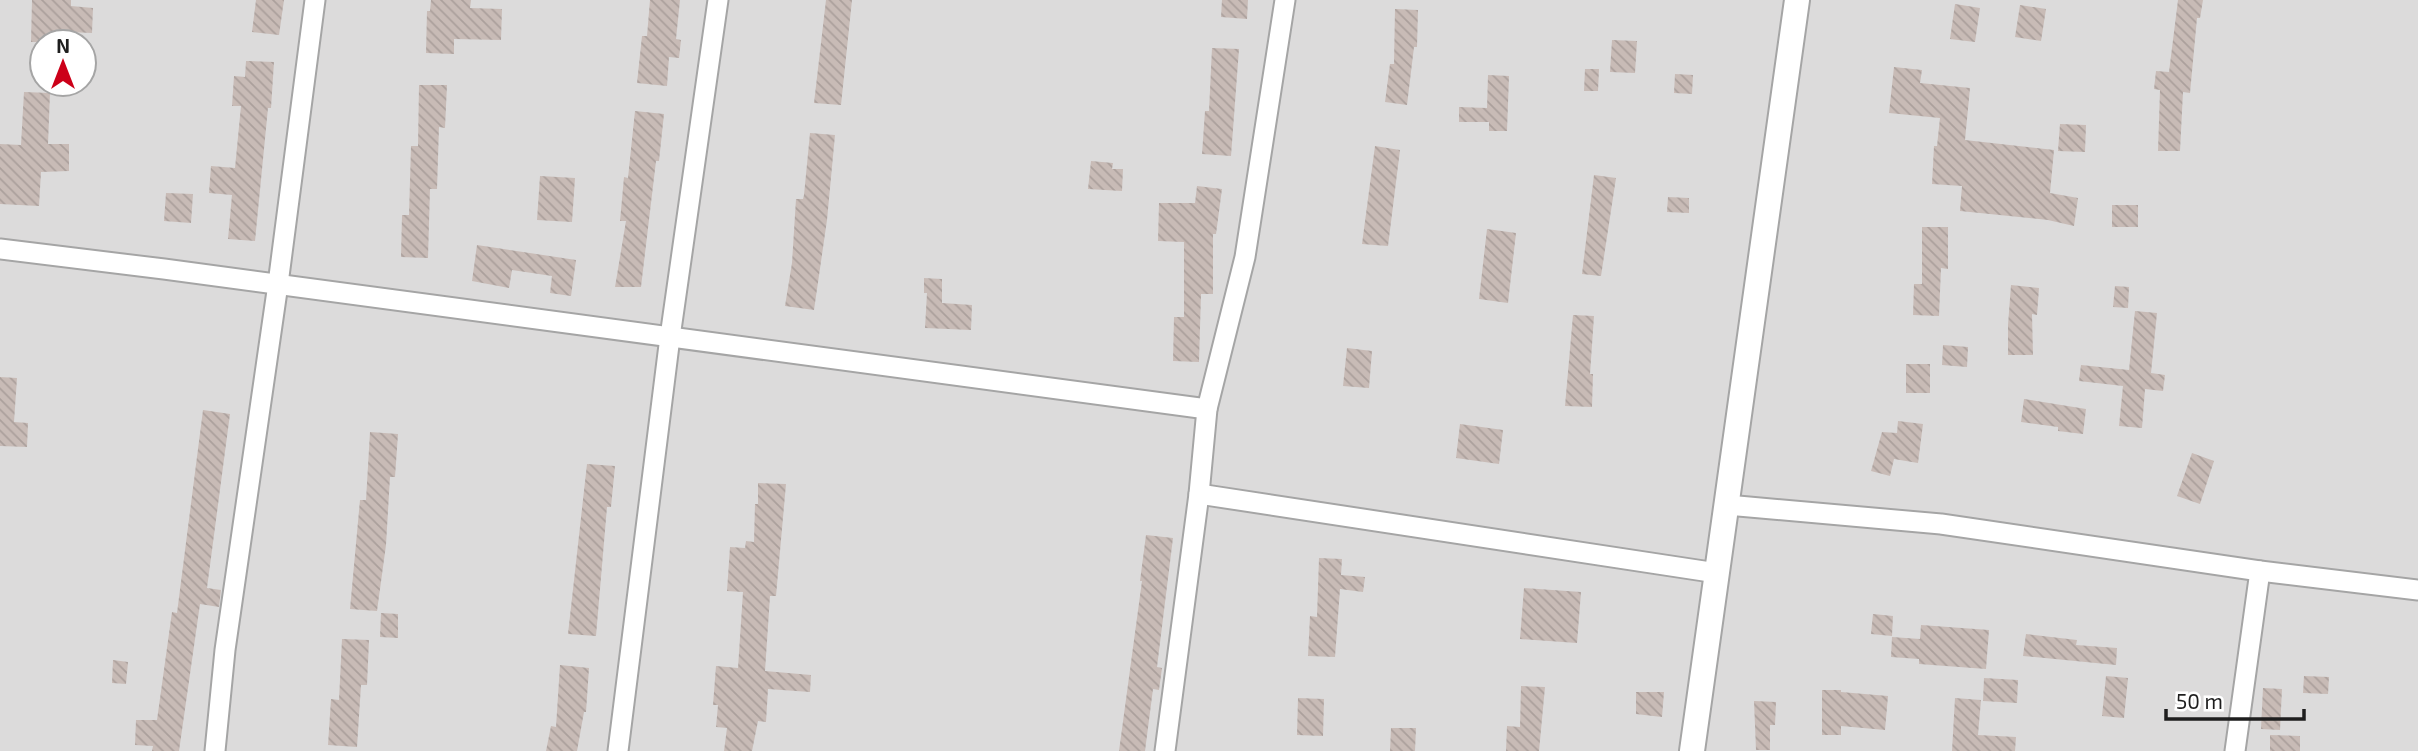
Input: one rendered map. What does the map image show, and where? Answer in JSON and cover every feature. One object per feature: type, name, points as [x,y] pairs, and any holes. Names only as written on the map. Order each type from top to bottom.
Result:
[{"type":"street","points":[[215,751],[225,650],[278,284],[315,0]]},
{"type":"street","points":[[618,751],[670,337],[718,0]]},
{"type":"street","points":[[1165,751],[1199,494],[1207,409],[1245,257],[1285,0]]},
{"type":"street","points":[[1692,751],[1797,0]]},
{"type":"street","points":[[0,250],[278,284],[1207,409]]},
{"type":"street","points":[[1199,494],[1717,573]]},
{"type":"street","points":[[1727,505],[1941,524],[2259,571],[2418,590]]},
{"type":"street","points":[[2235,751],[2259,571]]},
{"type":"shaded area","points":[[0,0],[2418,0],[2418,751],[0,751]]},
{"type":"building","points":[[32,0],[71,0],[71,6],[93,8],[92,28],[31,28]]},
{"type":"building","points":[[256,0],[284,0],[279,35],[252,32]]},
{"type":"building","points":[[431,0],[471,0],[470,8],[502,9],[501,40],[454,39],[454,54],[426,53],[427,11],[430,11]]},
{"type":"building","points":[[650,0],[680,0],[676,39],[681,40],[679,58],[669,57],[667,86],[637,83],[642,36],[647,36]]},
{"type":"building","points":[[826,0],[852,0],[841,105],[814,103]]},
{"type":"building","points":[[1222,0],[1248,0],[1247,19],[1221,17]]},
{"type":"building","points":[[2178,0],[2203,0],[2200,18],[2197,18],[2190,93],[2183,92],[2180,151],[2158,151],[2160,90],[2154,89],[2156,71],[2169,72]]},
{"type":"building","points":[[1955,4],[1980,8],[1975,42],[1950,39]]},
{"type":"building","points":[[2020,5],[2046,9],[2041,41],[2015,37]]},
{"type":"building","points":[[1395,9],[1418,10],[1417,47],[1414,47],[1407,105],[1385,102],[1390,64],[1394,64]]},
{"type":"building","points":[[1612,40],[1637,41],[1635,73],[1610,72]]},
{"type":"building","points":[[1212,48],[1239,49],[1231,156],[1202,154],[1205,111],[1209,111]]},
{"type":"building","points":[[246,61],[274,62],[255,241],[228,239],[232,195],[209,193],[211,166],[235,168],[241,106],[232,106],[234,76],[245,77]]},
{"type":"building","points":[[1894,67],[1922,70],[1920,83],[1970,88],[1965,140],[2054,150],[2050,193],[2078,198],[2074,226],[2048,220],[1960,211],[1962,186],[1932,184],[1934,146],[1937,146],[1940,118],[1889,113]]},
{"type":"building","points":[[1585,69],[1599,69],[1598,91],[1584,91]]},
{"type":"building","points":[[1675,74],[1693,75],[1692,94],[1674,93]]},
{"type":"building","points":[[1488,75],[1509,76],[1507,131],[1489,131],[1489,122],[1459,122],[1459,107],[1487,108]]},
{"type":"building","points":[[419,85],[447,85],[445,128],[439,127],[437,189],[430,189],[428,258],[401,257],[402,215],[409,215],[411,146],[418,146]]},
{"type":"building","points":[[24,92],[28,92],[28,98],[50,98],[48,144],[69,144],[69,171],[41,172],[39,206],[0,204],[0,144],[21,145]]},
{"type":"building","points":[[635,111],[664,114],[659,161],[656,161],[641,287],[615,287],[626,221],[620,221],[624,177],[628,178]]},
{"type":"building","points":[[2060,124],[2086,125],[2085,152],[2058,151]]},
{"type":"building","points":[[810,133],[835,135],[827,220],[814,310],[785,306],[792,263],[796,199],[803,199],[804,195]]},
{"type":"building","points":[[1375,146],[1400,150],[1388,246],[1362,244]]},
{"type":"building","points":[[1091,161],[1113,163],[1112,169],[1123,169],[1122,191],[1088,189]]},
{"type":"building","points":[[1594,175],[1616,178],[1601,276],[1582,274]]},
{"type":"building","points":[[540,176],[575,178],[572,222],[537,220]]},
{"type":"building","points":[[1197,186],[1222,189],[1216,234],[1213,234],[1213,294],[1201,294],[1199,362],[1173,361],[1174,317],[1184,317],[1184,242],[1158,241],[1159,203],[1195,203]]},
{"type":"building","points":[[166,193],[193,194],[191,223],[164,221]]},
{"type":"building","points":[[1668,197],[1689,198],[1689,213],[1667,212]]},
{"type":"building","points":[[2112,205],[2138,205],[2138,227],[2112,227]]},
{"type":"building","points":[[1922,227],[1948,227],[1948,269],[1941,268],[1939,316],[1913,315],[1914,284],[1922,284]]},
{"type":"building","points":[[1487,229],[1516,233],[1508,303],[1479,299]]},
{"type":"building","points":[[477,245],[576,260],[571,296],[550,293],[552,276],[512,270],[509,288],[472,281]]},
{"type":"building","points":[[924,278],[942,279],[942,303],[972,305],[971,330],[925,328],[927,293],[924,293]]},
{"type":"building","points":[[2011,285],[2039,288],[2037,315],[2032,314],[2033,355],[2008,355]]},
{"type":"building","points":[[2115,286],[2129,287],[2128,308],[2113,307]]},
{"type":"building","points":[[2135,311],[2157,313],[2151,373],[2165,375],[2163,391],[2145,389],[2142,428],[2119,426],[2123,386],[2079,381],[2081,365],[2129,370]]},
{"type":"building","points":[[1573,315],[1594,316],[1590,374],[1593,374],[1592,407],[1565,406]]},
{"type":"building","points":[[1943,345],[1968,347],[1967,367],[1942,365]]},
{"type":"building","points":[[1347,348],[1372,351],[1369,388],[1343,386]]},
{"type":"building","points":[[1906,364],[1930,364],[1930,393],[1906,393]]},
{"type":"building","points":[[0,377],[17,378],[14,422],[28,423],[27,447],[0,446]]},
{"type":"building","points":[[2024,399],[2086,409],[2083,434],[2058,431],[2058,427],[2021,422]]},
{"type":"building","points":[[203,410],[230,414],[207,588],[221,590],[219,607],[200,604],[179,751],[152,751],[153,746],[135,745],[136,720],[157,720],[172,612],[177,613]]},
{"type":"building","points":[[1898,421],[1923,424],[1918,463],[1894,459],[1890,476],[1871,471],[1882,432],[1897,433]]},
{"type":"building","points":[[1460,424],[1503,430],[1499,464],[1456,458]]},
{"type":"building","points":[[370,432],[398,434],[395,477],[390,477],[386,545],[377,611],[350,609],[360,500],[366,500]]},
{"type":"building","points":[[2192,453],[2214,461],[2200,504],[2177,496]]},
{"type":"building","points":[[587,464],[615,466],[611,507],[607,507],[596,636],[568,634]]},
{"type":"building","points":[[758,483],[786,484],[776,596],[770,596],[765,671],[811,675],[810,692],[768,689],[766,722],[758,721],[752,751],[724,751],[727,728],[716,727],[718,705],[713,705],[716,666],[738,668],[743,592],[727,591],[730,547],[745,548],[746,541],[754,542]]},
{"type":"building","points":[[1146,535],[1173,538],[1157,667],[1162,668],[1159,690],[1153,689],[1145,751],[1119,751],[1142,581]]},
{"type":"building","points":[[1319,558],[1342,559],[1341,575],[1365,577],[1363,592],[1340,589],[1335,657],[1308,656],[1310,616],[1317,617]]},
{"type":"building","points":[[1524,588],[1581,592],[1577,643],[1520,639]]},
{"type":"building","points":[[381,613],[398,614],[398,638],[380,637]]},
{"type":"building","points":[[1873,614],[1893,616],[1892,636],[1871,634]]},
{"type":"building","points":[[1921,625],[1989,630],[1986,669],[1919,664],[1919,659],[1891,657],[1892,637],[1920,639]]},
{"type":"building","points":[[2026,634],[2077,640],[2076,645],[2117,648],[2116,665],[2023,656]]},
{"type":"building","points":[[342,639],[369,640],[367,685],[361,685],[357,747],[328,745],[331,699],[339,700]]},
{"type":"building","points":[[113,660],[128,662],[126,684],[112,683]]},
{"type":"building","points":[[560,665],[589,668],[586,712],[577,751],[546,751],[551,726],[556,727]]},
{"type":"building","points":[[2106,676],[2128,678],[2124,718],[2102,716]]},
{"type":"building","points":[[2304,676],[2329,677],[2328,694],[2303,693]]},
{"type":"building","points":[[1984,678],[2018,680],[2017,703],[1983,701]]},
{"type":"building","points":[[1521,686],[1545,687],[1539,751],[1506,751],[1507,726],[1520,727]]},
{"type":"building","points":[[2263,688],[2282,689],[2280,730],[2261,729]]},
{"type":"building","points":[[1822,690],[1888,696],[1885,730],[1841,726],[1841,735],[1822,735]]},
{"type":"building","points":[[1636,692],[1664,692],[1662,717],[1636,714]]},
{"type":"building","points":[[1298,698],[1324,699],[1323,736],[1297,735]]},
{"type":"building","points":[[1955,698],[1981,700],[1978,735],[2016,737],[2015,751],[1952,751]]},
{"type":"building","points":[[1754,701],[1776,702],[1775,725],[1770,725],[1770,750],[1756,750]]},
{"type":"building","points":[[1391,728],[1416,728],[1415,751],[1390,751]]},
{"type":"building","points":[[2270,735],[2300,736],[2300,751],[2270,751]]}]
